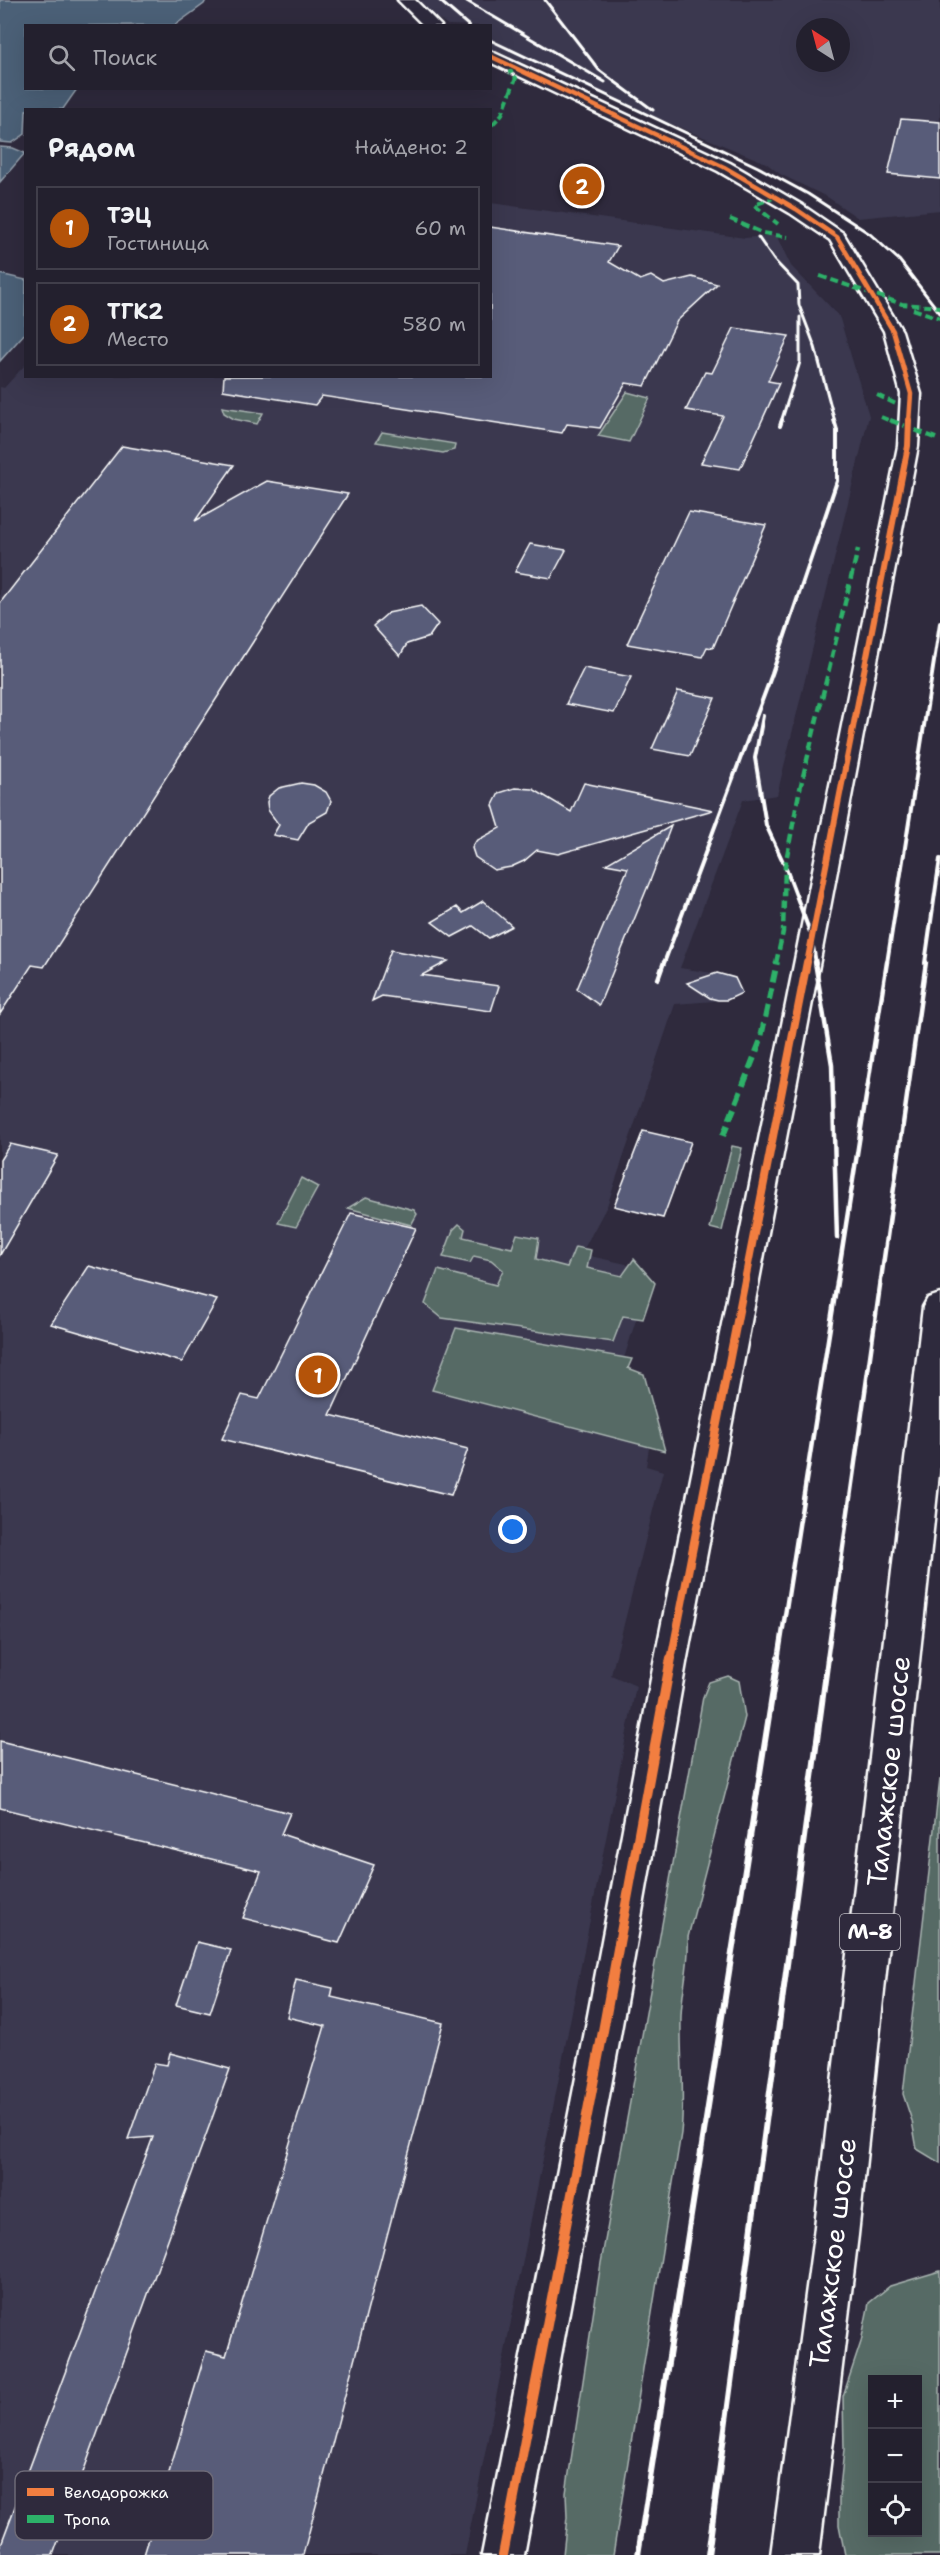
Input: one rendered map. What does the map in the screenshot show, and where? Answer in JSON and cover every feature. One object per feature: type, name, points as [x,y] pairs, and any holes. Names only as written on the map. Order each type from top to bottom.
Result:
[{"type":"main road","name":"Талажское шоссе","points":[[795,2555],[836,2235],[940,1307]]},
{"type":"street","points":[[406,0],[432,24]]},
{"type":"street","points":[[492,57],[732,171],[796,209],[837,237],[893,331],[911,394],[908,446],[669,1663],[601,2042],[503,2555]]},
{"type":"shaded area","points":[[419,0],[940,0],[940,210],[858,218],[829,198],[780,174],[766,163],[492,49],[492,24],[446,24],[431,14]]},
{"type":"shaded area","points":[[492,203],[745,238],[776,235],[791,266],[839,316],[869,416],[777,795],[743,800],[680,968],[732,976],[738,981],[740,992],[727,1000],[675,1004],[607,1206],[581,1254],[626,1264],[648,1281],[621,1368],[651,1435],[646,1466],[663,1471],[611,1675],[636,1686],[465,2555],[0,2555],[0,387],[4,388],[24,366],[24,378],[492,378]]},
{"type":"green space","points":[[627,392],[650,398],[629,442],[598,436]]},
{"type":"green space","points":[[222,407],[263,413],[257,424],[234,419],[224,413]]},
{"type":"green space","points":[[382,432],[455,444],[454,450],[443,453],[376,442]]},
{"type":"green space","points":[[732,1146],[742,1148],[722,1231],[710,1228]]},
{"type":"green space","points":[[301,1178],[318,1187],[296,1227],[278,1223]]},
{"type":"green space","points":[[366,1197],[414,1210],[417,1214],[411,1225],[348,1208]]},
{"type":"green space","points":[[459,1224],[465,1229],[463,1237],[512,1248],[517,1234],[539,1238],[536,1259],[567,1267],[575,1247],[591,1250],[587,1268],[622,1276],[634,1259],[655,1283],[643,1319],[623,1316],[613,1342],[442,1318],[425,1304],[438,1270],[496,1285],[503,1270],[491,1260],[474,1256],[470,1263],[443,1257],[453,1230]]},
{"type":"green space","points":[[456,1328],[632,1359],[628,1368],[644,1374],[665,1451],[432,1390]]},
{"type":"green space","points":[[728,1676],[739,1681],[745,1717],[688,1937],[681,2016],[683,2104],[681,2133],[613,2555],[563,2555],[567,2517],[566,2493],[601,2263],[703,1697],[709,1682]]},
{"type":"green space","points":[[940,1778],[940,2163],[917,2149],[912,2121],[903,2094]]},
{"type":"green space","points":[[940,2271],[940,2555],[845,2555],[839,2525],[844,2450],[843,2396],[861,2342],[869,2303],[890,2286]]},
{"type":"water","points":[[0,0],[206,0],[204,4],[176,24],[24,24],[24,90],[76,90],[64,108],[24,108],[24,135],[12,143],[0,142]]},
{"type":"water","points":[[0,147],[13,148],[24,153],[24,154],[0,182]]},
{"type":"water","points":[[0,274],[24,280],[24,334],[0,361]]},
{"type":"building","points":[[901,119],[940,122],[940,179],[888,174]]},
{"type":"building","points":[[492,227],[618,246],[609,262],[640,280],[651,276],[664,284],[692,277],[717,284],[677,321],[645,386],[626,383],[600,428],[567,424],[562,433],[322,396],[315,405],[223,390],[224,378],[492,378]]},
{"type":"building","points":[[734,328],[789,336],[768,381],[779,383],[740,469],[701,463],[723,416],[686,410],[705,372],[712,373]]},
{"type":"building","points":[[122,446],[234,465],[195,521],[267,481],[348,494],[44,967],[32,965],[0,1014],[0,603]]},
{"type":"building","points":[[689,512],[766,525],[713,648],[707,647],[702,657],[627,644]]},
{"type":"building","points":[[530,544],[566,550],[551,578],[515,572]]},
{"type":"building","points":[[421,606],[438,624],[429,637],[407,644],[400,656],[373,626],[388,613]]},
{"type":"building","points":[[584,668],[631,677],[614,713],[566,704]]},
{"type":"building","points":[[678,691],[715,698],[690,756],[652,749]]},
{"type":"building","points":[[301,783],[314,785],[326,792],[331,801],[327,812],[309,822],[298,840],[273,835],[279,825],[268,810],[269,796],[279,788]]},
{"type":"building","points":[[584,783],[713,810],[558,854],[537,850],[524,861],[511,867],[494,870],[475,857],[472,848],[476,841],[500,828],[493,805],[499,793],[515,788],[533,789],[571,812]]},
{"type":"building","points":[[671,826],[599,1005],[577,989],[628,868],[606,864]]},
{"type":"building","points":[[483,901],[512,926],[489,938],[473,926],[452,937],[432,922],[457,907],[463,913]]},
{"type":"building","points":[[391,950],[448,961],[422,975],[499,986],[491,1011],[382,996],[372,1001]]},
{"type":"building","points":[[717,973],[735,978],[742,993],[727,1000],[718,1000],[710,998],[687,983]]},
{"type":"building","points":[[643,1131],[691,1142],[663,1218],[614,1206]]},
{"type":"building","points":[[10,1144],[58,1155],[0,1255],[0,1160]]},
{"type":"building","points":[[351,1213],[416,1228],[330,1415],[468,1449],[451,1495],[222,1439],[242,1395],[259,1399]]},
{"type":"building","points":[[89,1266],[217,1300],[182,1362],[51,1324]]},
{"type":"building","points":[[0,1741],[290,1813],[281,1834],[374,1865],[339,1943],[243,1918],[261,1871],[0,1808]]},
{"type":"building","points":[[197,1942],[231,1950],[210,2013],[176,2005]]},
{"type":"building","points":[[296,1980],[333,1988],[331,1997],[443,2023],[303,2555],[144,2555],[149,2540],[213,2540],[213,2471],[170,2471],[206,2351],[226,2356],[325,2026],[287,2017]]},
{"type":"building","points":[[170,2053],[230,2069],[84,2471],[28,2471],[153,2137],[128,2139],[155,2063],[167,2065]]},
{"type":"building","points":[[15,2507],[15,2540],[58,2540],[53,2555],[0,2555],[0,2547]]},
{"type":"railway","points":[[439,0],[467,24]]},
{"type":"railway","points":[[465,0],[605,82]]},
{"type":"railway","points":[[545,0],[599,70],[653,110]]},
{"type":"railway","points":[[492,41],[758,167],[808,194],[870,234],[899,260],[940,313]]},
{"type":"railway","points":[[758,237],[774,260],[798,285],[799,305],[815,347],[835,422]]},
{"type":"railway","points":[[781,422],[800,362],[800,317]]},
{"type":"railway","points":[[780,426],[782,420]]},
{"type":"railway","points":[[664,963],[772,674],[837,481],[837,430],[834,420]]},
{"type":"railway","points":[[887,963],[940,623]]},
{"type":"railway","points":[[763,716],[755,758],[766,825],[785,866],[811,935],[816,963]]},
{"type":"railway","points":[[925,963],[940,859]]},
{"type":"railway","points":[[658,979],[664,962]]},
{"type":"railway","points":[[815,962],[832,1065],[837,1238]]},
{"type":"railway","points":[[778,1660],[887,962]]},
{"type":"railway","points":[[827,1660],[926,962]]},
{"type":"railway","points":[[638,2555],[778,1658]]},
{"type":"railway","points":[[708,2555],[828,1658]]},
{"type":"marked path","points":[[492,125],[502,114],[516,78],[510,72],[513,71]]},
{"type":"marked path","points":[[776,197],[754,205],[778,224]]},
{"type":"marked path","points":[[730,219],[763,233],[788,237]]},
{"type":"marked path","points":[[820,276],[902,304],[940,307]]},
{"type":"marked path","points":[[913,309],[940,318]]},
{"type":"marked path","points":[[877,395],[898,405]]},
{"type":"marked path","points":[[881,417],[940,440]]},
{"type":"marked path","points":[[723,1136],[760,1042],[783,932],[785,866],[799,793],[858,549]]},
{"type":"cycle path","points":[[492,57],[724,167],[796,209],[837,237],[893,331],[911,394],[908,446],[670,1663],[601,2042],[503,2555]]},
{"type":"place","name":"ТГК2","points":[[582,186]]},
{"type":"place","name":"ТЭЦ","points":[[318,1375]]}]
